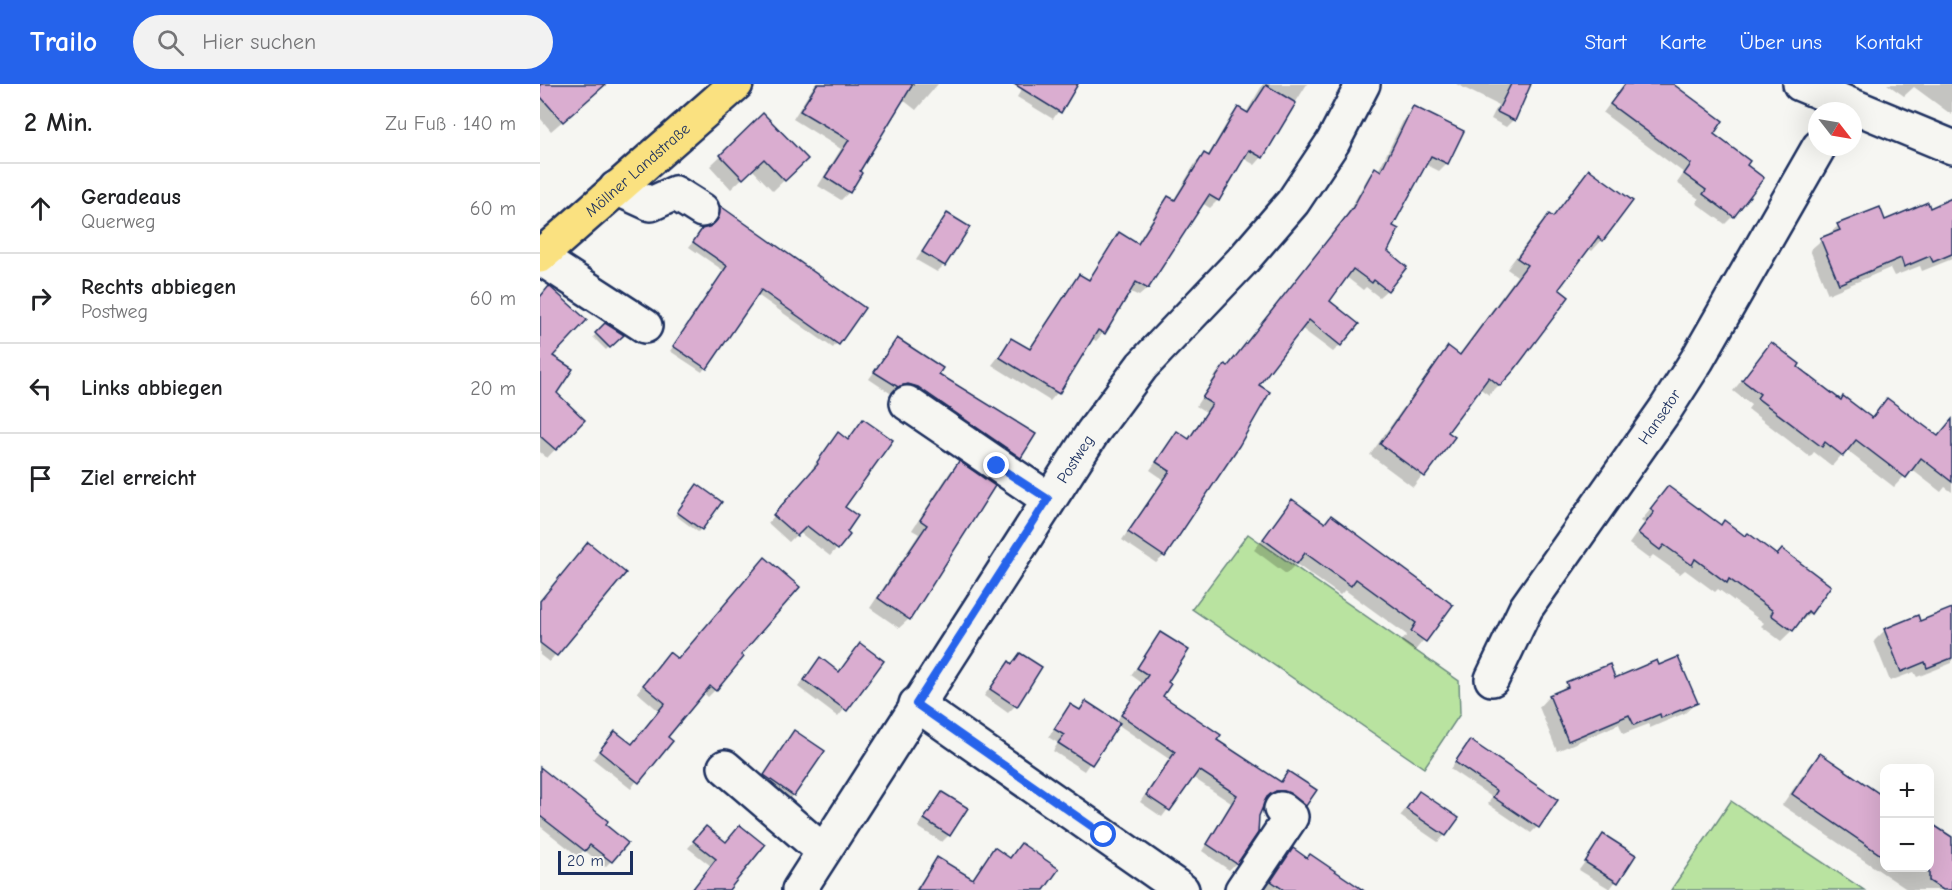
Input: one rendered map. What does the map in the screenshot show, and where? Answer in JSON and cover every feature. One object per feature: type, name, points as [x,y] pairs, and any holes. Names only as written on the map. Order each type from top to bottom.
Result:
[{"type":"main road","name":"Möllner Landstraße","points":[[540,257],[615,188],[736,84]]},
{"type":"street","name":"Postweg","points":[[799,890],[1048,499],[1142,366],[1243,260],[1293,202],[1333,142],[1363,84]]},
{"type":"street","points":[[1800,84],[1832,102]]},
{"type":"street","points":[[1862,115],[1952,147]]},
{"type":"street","name":"Hansetor","points":[[1492,679],[1526,608],[1692,368],[1813,156]]},
{"type":"street","points":[[615,188],[651,204],[675,193],[702,210]]},
{"type":"street","points":[[540,257],[645,326]]},
{"type":"street","points":[[907,404],[1048,499]]},
{"type":"street","points":[[916,704],[1182,890]]},
{"type":"street","points":[[725,767],[823,851]]},
{"type":"street","points":[[1242,890],[1291,817],[1281,809]]},
{"type":"green space","points":[[1248,534],[1459,681],[1460,714],[1424,768],[1192,609]]},
{"type":"green space","points":[[1731,801],[1864,890],[1671,890]]},
{"type":"building","points":[[540,84],[606,84],[563,122],[540,96]]},
{"type":"building","points":[[817,84],[913,84],[860,171],[862,173],[850,193],[825,177],[849,140],[800,111]]},
{"type":"building","points":[[1014,84],[1078,84],[1061,113]]},
{"type":"building","points":[[1511,84],[1531,84],[1515,121],[1497,112]]},
{"type":"building","points":[[1625,84],[1673,84],[1723,121],[1714,134],[1750,161],[1747,165],[1764,178],[1734,217],[1703,194],[1706,190],[1684,174],[1691,164],[1610,104]]},
{"type":"building","points":[[1266,85],[1296,103],[1263,158],[1249,150],[1219,201],[1209,195],[1148,289],[1136,282],[1105,334],[1098,330],[1059,394],[999,357],[1011,338],[1030,349],[1079,274],[1089,280],[1119,232],[1138,244],[1168,196],[1175,200],[1204,153],[1209,156],[1238,107],[1248,113]]},
{"type":"building","points":[[1413,106],[1464,131],[1448,164],[1431,156],[1393,226],[1399,229],[1388,251],[1407,267],[1388,291],[1374,280],[1372,283],[1353,269],[1330,301],[1359,324],[1341,346],[1309,320],[1259,385],[1270,392],[1239,446],[1165,557],[1128,532],[1170,471],[1156,462],[1177,431],[1189,439],[1212,404],[1202,398],[1225,364],[1228,366],[1352,209],[1375,167],[1381,171]]},
{"type":"building","points":[[763,113],[808,159],[785,181],[764,159],[743,179],[720,155]]},
{"type":"building","points":[[1589,169],[1633,201],[1603,241],[1598,237],[1559,289],[1569,297],[1515,369],[1500,386],[1489,377],[1448,432],[1455,437],[1425,477],[1380,444],[1448,346],[1460,355],[1527,265],[1517,258],[1549,214],[1553,217]]},
{"type":"building","points":[[1952,198],[1952,254],[1933,262],[1930,256],[1904,267],[1901,258],[1839,284],[1820,238],[1840,230],[1837,224],[1880,207],[1885,220],[1928,202],[1930,208]]},
{"type":"building","points":[[719,205],[865,308],[839,345],[761,290],[707,369],[673,346],[727,266],[693,242],[702,229],[711,226],[717,220]]},
{"type":"building","points":[[947,213],[970,227],[945,266],[922,252]]},
{"type":"building","points":[[549,286],[587,320],[553,356],[573,369],[557,393],[585,420],[556,450],[540,436],[540,297]]},
{"type":"building","points":[[605,323],[624,335],[610,348],[595,333]]},
{"type":"building","points":[[897,338],[943,368],[939,374],[1036,434],[1021,458],[918,387],[908,384],[898,387],[874,372]]},
{"type":"building","points":[[1771,342],[1800,364],[1798,367],[1841,400],[1843,396],[1872,418],[1887,398],[1938,436],[1952,419],[1952,482],[1921,458],[1906,478],[1856,440],[1843,456],[1825,442],[1822,447],[1757,398],[1760,394],[1742,380]]},
{"type":"building","points":[[863,419],[893,440],[845,507],[858,516],[847,532],[850,535],[838,550],[807,526],[797,536],[773,515],[818,464],[817,462],[838,432],[848,440]]},
{"type":"building","points":[[959,461],[995,486],[910,620],[878,598],[927,525],[920,520]]},
{"type":"building","points":[[697,484],[722,502],[702,530],[677,512]]},
{"type":"building","points":[[1668,486],[1721,525],[1724,520],[1745,536],[1748,533],[1777,555],[1782,549],[1831,586],[1811,614],[1808,611],[1793,631],[1771,615],[1773,611],[1729,579],[1727,583],[1695,559],[1692,565],[1664,545],[1660,550],[1638,533],[1654,512],[1650,509]]},
{"type":"building","points":[[1292,499],[1325,523],[1331,515],[1453,605],[1426,642],[1411,631],[1416,623],[1356,579],[1351,586],[1305,553],[1297,564],[1263,539]]},
{"type":"building","points":[[588,542],[626,573],[557,656],[540,643],[540,601]]},
{"type":"building","points":[[765,557],[800,587],[741,655],[744,657],[716,691],[710,686],[668,737],[673,741],[639,783],[599,751],[615,731],[632,744],[665,703],[643,685],[669,652],[678,659]]},
{"type":"building","points":[[1952,608],[1952,658],[1927,668],[1925,662],[1901,672],[1884,629],[1918,615],[1920,621]]},
{"type":"building","points":[[1160,632],[1189,650],[1168,682],[1171,684],[1163,696],[1221,735],[1217,740],[1281,782],[1288,771],[1317,790],[1306,806],[1284,791],[1276,791],[1267,797],[1259,816],[1258,833],[1237,864],[1207,844],[1237,795],[1199,770],[1170,811],[1146,795],[1175,752],[1121,715],[1148,675],[1137,668]]},
{"type":"building","points":[[860,643],[884,661],[847,711],[804,680],[820,657],[839,672]]},
{"type":"building","points":[[1020,653],[1042,667],[1017,707],[990,689],[1009,661],[1012,664]]},
{"type":"building","points":[[1678,657],[1698,703],[1661,718],[1660,714],[1634,725],[1629,715],[1568,741],[1549,695],[1568,687],[1566,682],[1610,664],[1615,678],[1657,660],[1659,665]]},
{"type":"building","points":[[1086,701],[1120,723],[1092,765],[1058,743],[1064,735],[1054,729],[1070,704],[1080,710]]},
{"type":"building","points":[[794,730],[825,751],[794,796],[764,775]]},
{"type":"building","points":[[1470,740],[1558,800],[1539,828],[1493,797],[1497,791],[1455,762]]},
{"type":"building","points":[[1820,753],[1880,794],[1880,854],[1792,794]]},
{"type":"building","points":[[540,767],[608,821],[606,825],[628,843],[612,862],[590,845],[585,851],[540,816]]},
{"type":"building","points":[[1419,791],[1459,818],[1446,836],[1406,809]]},
{"type":"building","points":[[942,792],[968,808],[950,836],[924,819]]},
{"type":"building","points":[[740,825],[765,845],[729,890],[692,890],[716,859],[693,841],[706,826],[726,842]]},
{"type":"building","points":[[1934,825],[1952,837],[1952,890],[1943,890],[1929,881],[1929,872],[1934,872]]},
{"type":"building","points":[[1603,834],[1636,855],[1618,883],[1585,862]]},
{"type":"building","points":[[1021,843],[1059,869],[1044,890],[917,890],[937,857],[973,879],[994,847],[1010,858]]},
{"type":"building","points":[[1293,848],[1307,858],[1310,854],[1363,890],[1284,890],[1271,881]]},
{"type":"route","points":[[997,466],[1048,499],[916,704],[1104,835]]}]
